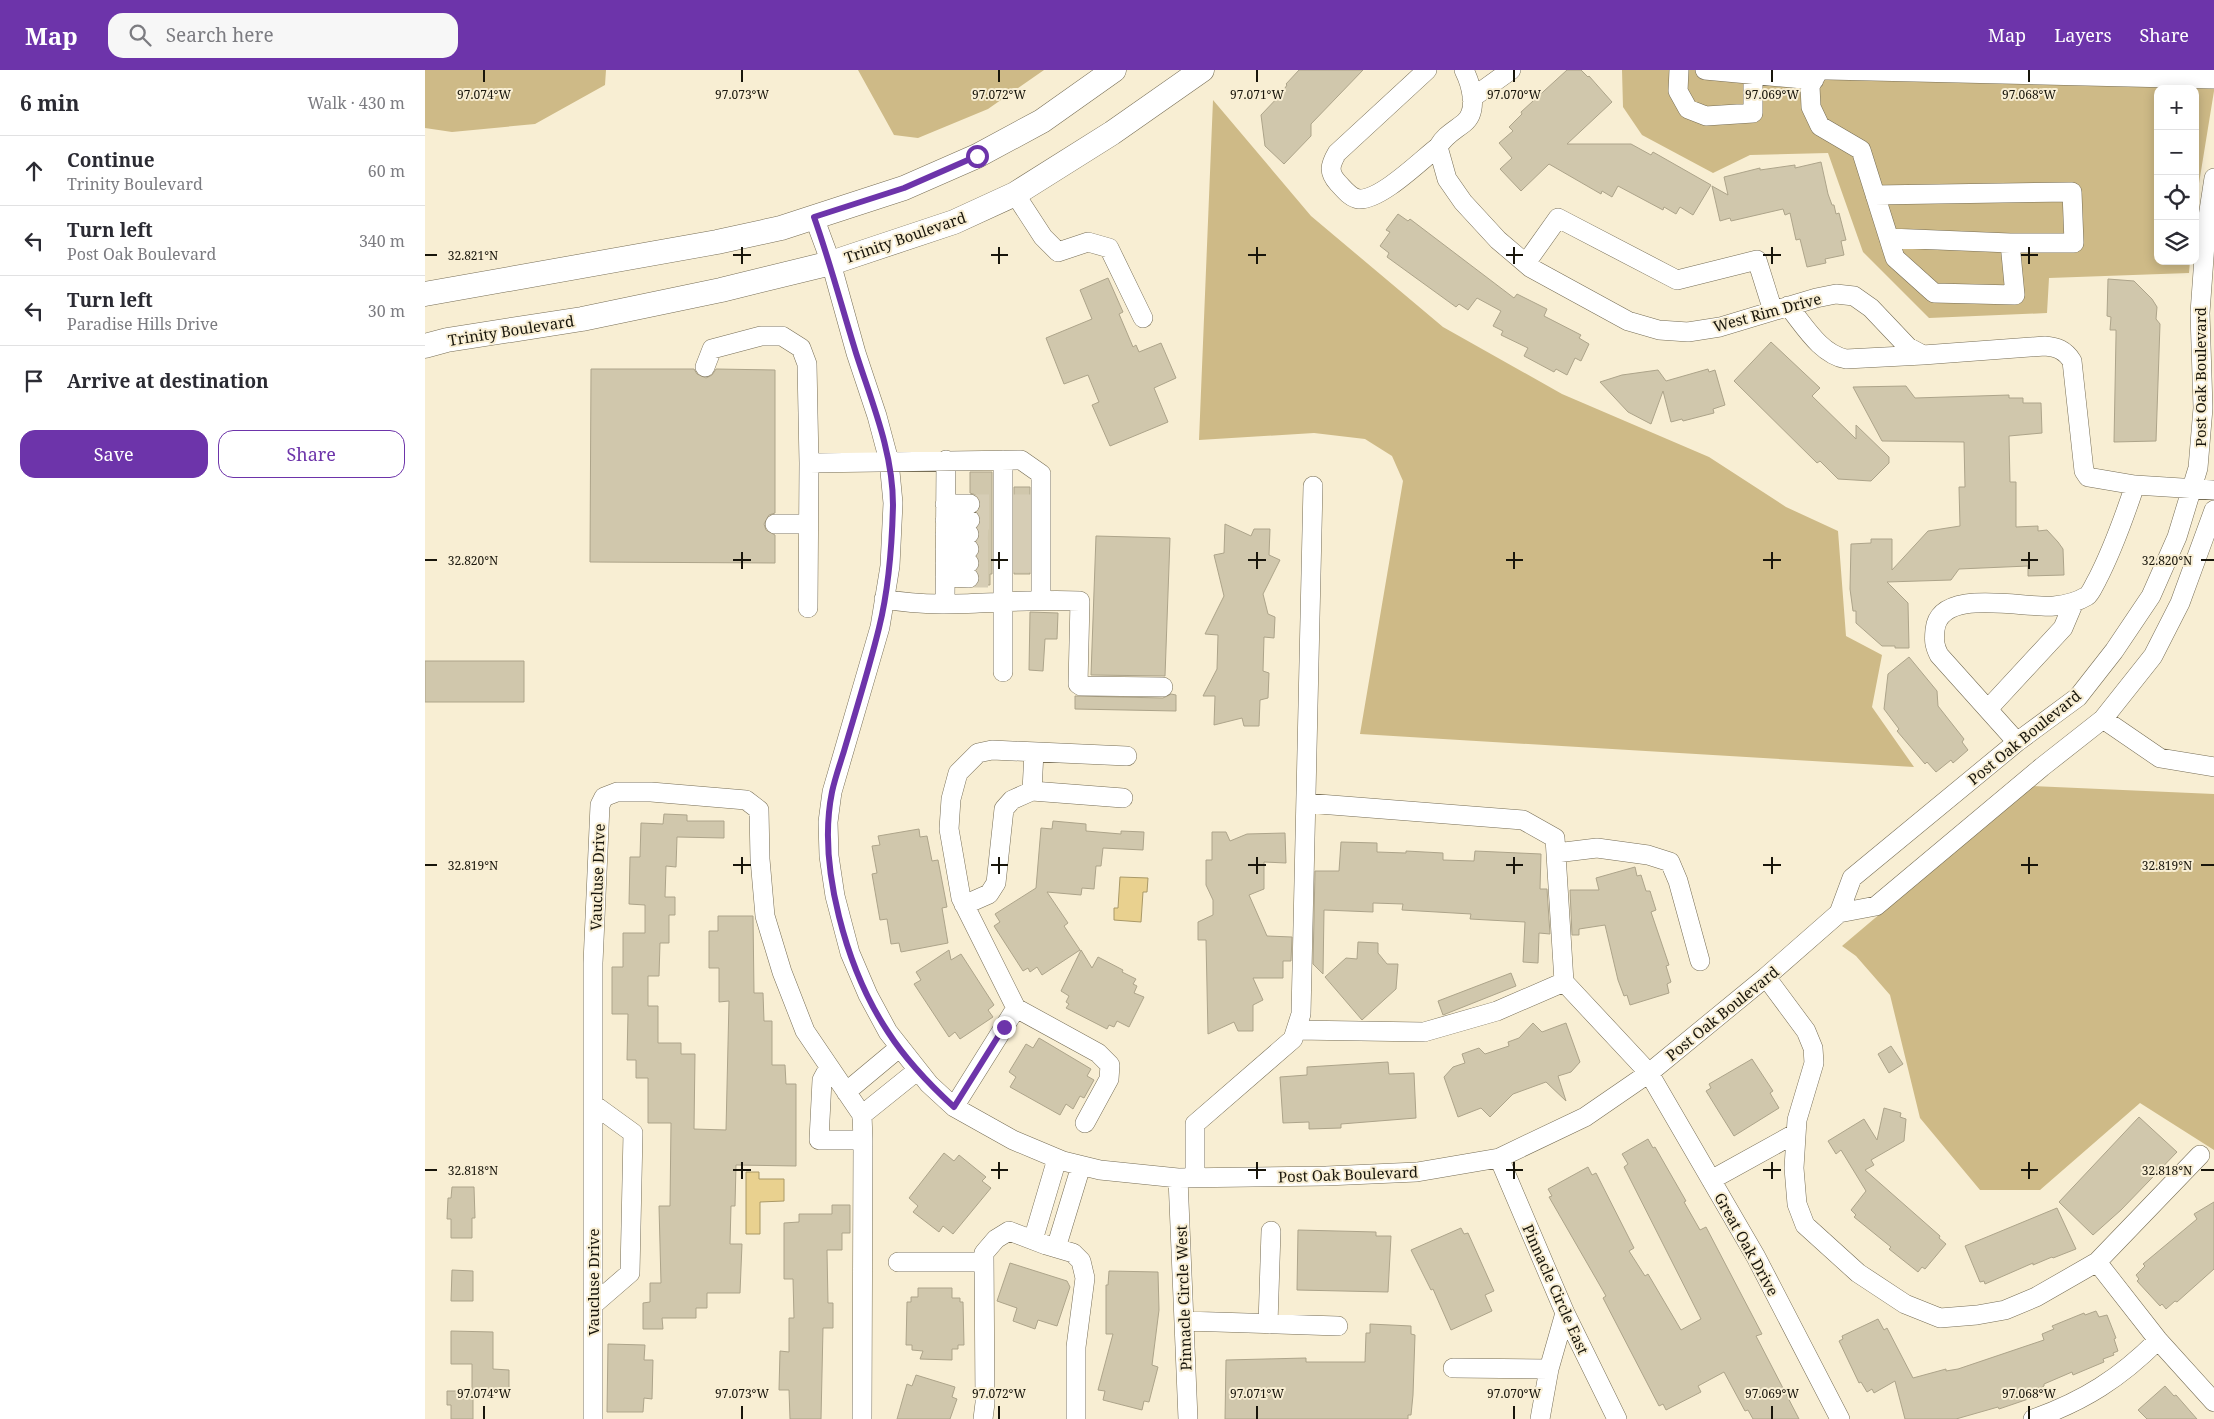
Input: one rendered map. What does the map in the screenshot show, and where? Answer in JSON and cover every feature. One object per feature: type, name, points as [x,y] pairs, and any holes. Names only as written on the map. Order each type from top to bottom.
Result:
[{"type":"main road","points":[[425,294],[717,242],[781,228],[904,188],[977,156],[1042,121],[1115,70]]},
{"type":"main road","name":"Trinity Boulevard","points":[[425,346],[447,340],[591,317],[721,290],[831,263],[954,222],[1015,194],[1112,133],[1202,70]]},
{"type":"street","points":[[1427,70],[1337,153],[1330,165],[1331,173],[1352,197],[1360,199],[1376,196],[1439,147],[1443,138],[1467,121],[1472,109],[1472,98],[1468,78],[1464,70]]},
{"type":"street","points":[[1472,98],[1511,70]]},
{"type":"street","points":[[1679,70],[1678,90],[1688,109],[1706,116],[1753,113],[1753,74]]},
{"type":"street","points":[[1705,70],[1753,74],[2007,72],[2214,80]]},
{"type":"street","points":[[1820,73],[1810,86],[1811,107],[1819,126],[1861,150],[1895,258],[1934,293],[2015,295],[2010,243]]},
{"type":"street","name":"West Rim Drive","points":[[1439,147],[1447,179],[1463,202],[1498,240],[1526,263],[1628,321],[1659,330],[1688,332],[1720,327],[1781,308],[1836,294],[1854,296],[1871,308],[1908,347],[1923,355]]},
{"type":"street","name":"Post Oak Boulevard","points":[[814,217],[831,263],[856,353],[877,416],[889,461],[893,503],[890,566],[880,627],[832,792],[828,830],[829,856],[835,896],[850,954],[888,1032],[929,1084],[954,1107],[1013,1140],[1057,1159],[1081,1166],[1125,1173],[1187,1178],[1417,1172],[1499,1158],[1585,1117],[1649,1073],[1766,977],[1839,913],[1852,878],[2017,742],[2078,697],[2114,651],[2151,596],[2177,537],[2198,468],[2203,408],[2200,312],[2206,230],[2214,178]]},
{"type":"street","points":[[1875,194],[2072,192],[2074,243],[2010,243],[1889,238]]},
{"type":"street","points":[[1015,194],[1043,237],[1058,252],[1088,242],[1109,248],[1143,318]]},
{"type":"street","points":[[1526,263],[1558,218],[1677,280],[1757,260],[1781,308],[1835,357],[1845,359],[1923,355],[2045,346],[2058,348],[2068,355],[2072,361],[2084,471],[2088,477],[2135,485],[2214,490]]},
{"type":"street","points":[[705,367],[712,349],[761,336],[782,336],[801,348],[807,364],[809,464],[808,608]]},
{"type":"street","points":[[945,603],[946,460]]},
{"type":"street","points":[[1003,460],[1001,539],[1003,672]]},
{"type":"street","points":[[809,464],[1021,460],[1041,474],[1038,534],[1041,600]]},
{"type":"street","points":[[2017,742],[1937,650],[1934,645],[1939,616],[1949,607],[1971,602],[2054,606],[2074,602],[2089,595],[2112,551],[2135,485]]},
{"type":"street","points":[[1306,803],[1523,820],[1555,838],[1564,982],[1497,1011],[1423,1032],[1295,1030],[1301,1014],[1313,486]]},
{"type":"street","points":[[1839,913],[1876,906],[2042,767],[2103,719],[2153,656],[2180,602],[2214,510]]},
{"type":"street","points":[[775,524],[808,524]]},
{"type":"street","points":[[945,541],[969,541]]},
{"type":"street","points":[[945,541],[969,541]]},
{"type":"street","points":[[945,541],[969,541]]},
{"type":"street","points":[[884,600],[908,604],[1003,603],[1041,600],[1079,601],[1078,684],[1081,686],[1163,687]]},
{"type":"street","points":[[1988,709],[2063,628],[2074,602]]},
{"type":"street","points":[[2103,719],[2160,758],[2213,761]]},
{"type":"street","points":[[1085,1123],[1109,1079],[1110,1065],[1097,1053],[1016,1008],[961,898],[949,829],[951,800],[958,773],[977,753],[992,750],[1127,756]]},
{"type":"street","points":[[1032,791],[1034,752]]},
{"type":"street","points":[[964,905],[989,894],[996,883],[1004,809],[1012,800],[1032,791],[1123,798]]},
{"type":"street","name":"Vaucluse Drive","points":[[593,1419],[593,963],[600,805],[604,797],[617,792],[651,792],[746,800],[759,810],[760,859],[765,916],[782,972],[805,1031],[862,1115]]},
{"type":"street","points":[[1556,852],[1597,848],[1647,855],[1670,862],[1678,881],[1700,960]]},
{"type":"street","points":[[1766,977],[1806,1031],[1813,1048],[1814,1063],[1797,1120],[1794,1168],[1797,1204],[1805,1225],[1858,1273],[1905,1304],[1940,1318],[1977,1316],[2005,1310],[2035,1296],[2097,1262],[2200,1155]]},
{"type":"street","name":"Great Oak Drive","points":[[1564,982],[1649,1073],[1756,1257],[1840,1419]]},
{"type":"street","points":[[954,1107],[1016,1008]]},
{"type":"street","name":"Pinnacle Circle West","points":[[1189,1419],[1184,1321],[1187,1178],[1195,1124],[1293,1039],[1295,1030]]},
{"type":"street","points":[[846,1092],[899,1047]]},
{"type":"street","points":[[829,1067],[822,1080],[819,1140],[863,1140]]},
{"type":"street","points":[[862,1419],[862,1115],[918,1070]]},
{"type":"street","points":[[593,1104],[633,1133],[630,1273],[593,1305]]},
{"type":"street","points":[[1711,1180],[1796,1133]]},
{"type":"street","name":"Pinnacle Circle East","points":[[1499,1158],[1565,1313],[1617,1419]]},
{"type":"street","points":[[1045,1244],[1057,1159]]},
{"type":"street","points":[[1045,1244],[1081,1166]]},
{"type":"street","points":[[983,1419],[985,1403],[984,1253],[996,1239],[1009,1231],[1073,1253],[1081,1262],[1085,1278],[1076,1348],[1076,1419]]},
{"type":"street","points":[[1268,1324],[1271,1231]]},
{"type":"street","points":[[898,1262],[984,1262]]},
{"type":"street","points":[[2097,1262],[2158,1340],[2214,1402]]},
{"type":"street","points":[[1540,1419],[1549,1369],[1565,1313]]},
{"type":"street","points":[[1184,1321],[1338,1326]]},
{"type":"street","points":[[2033,1419],[2067,1407],[2094,1392],[2141,1356],[2158,1340]]},
{"type":"street","points":[[1453,1368],[1549,1369]]},
{"type":"shaded area","points":[[425,70],[606,70],[605,85],[535,124],[452,132],[425,128]]},
{"type":"shaded area","points":[[858,70],[1044,70],[988,109],[918,138],[894,135]]},
{"type":"shaded area","points":[[1622,70],[2214,70],[2214,91],[2199,183],[2199,85],[2154,85],[2154,265],[2190,265],[2189,273],[2049,278],[2047,313],[1929,318],[1863,252],[1828,153],[1750,155],[1713,173],[1642,135],[1623,107]]},
{"type":"shaded area","points":[[1213,100],[1311,216],[1443,327],[1562,394],[1709,457],[1786,507],[1838,531],[1846,636],[1882,655],[1872,707],[1914,767],[1360,734],[1403,481],[1392,456],[1365,439],[1314,433],[1199,440]]},
{"type":"shaded area","points":[[2031,786],[2214,794],[2214,1150],[2140,1103],[2040,1190],[1980,1190],[1920,1118],[1890,995],[1856,956],[1842,946]]},
{"type":"shaded area","points":[[1120,877],[1148,878],[1147,892],[1143,892],[1141,922],[1114,920],[1114,908],[1118,908]]},
{"type":"shaded area","points":[[746,1172],[759,1172],[759,1179],[784,1179],[784,1201],[760,1202],[760,1234],[746,1234]]},
{"type":"building","points":[[1299,70],[1363,70],[1311,124],[1311,136],[1284,164],[1265,146],[1261,115],[1281,94],[1286,84]]},
{"type":"building","points":[[1567,70],[1581,70],[1589,76],[1612,102],[1567,144],[1631,144],[1651,155],[1653,152],[1711,185],[1693,215],[1680,207],[1676,214],[1664,207],[1663,210],[1618,186],[1612,197],[1602,191],[1601,194],[1549,164],[1521,191],[1500,169],[1512,158],[1499,143],[1513,131],[1509,127],[1522,114],[1521,112]]},
{"type":"building","points":[[1821,162],[1828,194],[1836,214],[1839,213],[1846,240],[1841,241],[1844,255],[1825,259],[1826,263],[1807,267],[1800,239],[1796,240],[1790,213],[1785,215],[1783,209],[1731,221],[1730,218],[1720,221],[1712,186],[1728,195],[1724,177],[1760,168],[1760,170],[1795,165],[1795,168]]},
{"type":"building","points":[[1398,214],[1408,221],[1410,219],[1514,298],[1517,294],[1547,309],[1544,316],[1581,335],[1579,338],[1589,344],[1581,361],[1575,358],[1567,375],[1556,369],[1554,372],[1524,356],[1528,348],[1501,335],[1503,331],[1493,326],[1501,311],[1477,298],[1468,310],[1459,304],[1456,307],[1387,257],[1389,253],[1380,246],[1390,232],[1386,230]]},
{"type":"building","points":[[1108,278],[1123,312],[1119,314],[1133,347],[1136,345],[1139,352],[1161,343],[1176,378],[1154,388],[1168,422],[1110,446],[1092,405],[1099,402],[1088,375],[1064,384],[1046,338],[1092,319],[1080,290]]},
{"type":"building","points":[[2108,279],[2134,281],[2152,299],[2157,307],[2156,319],[2160,324],[2156,441],[2114,442],[2116,330],[2110,330],[2111,317],[2107,316]]},
{"type":"building","points":[[1771,342],[1820,388],[1812,396],[1856,439],[1856,425],[1889,457],[1889,463],[1871,481],[1838,479],[1820,461],[1817,463],[1734,381]]},
{"type":"building","points":[[591,369],[694,369],[697,374],[706,378],[712,375],[716,369],[775,370],[775,513],[769,515],[764,524],[766,530],[775,535],[775,563],[590,562]]},
{"type":"building","points":[[1708,369],[1709,372],[1715,370],[1725,405],[1713,409],[1714,413],[1683,421],[1682,419],[1671,422],[1663,391],[1651,424],[1628,412],[1600,382],[1622,375],[1658,370],[1666,381]]},
{"type":"building","points":[[1906,386],[1915,398],[2009,395],[2009,398],[2023,398],[2023,403],[2041,403],[2042,433],[2009,436],[2010,482],[2016,482],[2016,527],[2038,526],[2038,531],[2047,530],[2063,549],[2064,575],[2028,576],[2028,566],[1959,569],[1951,580],[1887,582],[1908,603],[1909,648],[1895,648],[1895,646],[1882,646],[1856,623],[1856,611],[1853,611],[1850,589],[1851,544],[1871,543],[1871,539],[1892,539],[1892,570],[1928,531],[1960,526],[1959,487],[1965,487],[1964,442],[1882,441],[1853,387]]},
{"type":"building","points":[[970,472],[992,472],[992,574],[990,574],[990,585],[978,585],[980,578],[977,570],[980,563],[977,556],[980,549],[977,542],[980,534],[978,528],[981,520],[977,512],[981,504],[976,495],[970,493]]},
{"type":"building","points":[[1014,487],[1030,487],[1030,574],[1014,574]]},
{"type":"building","points":[[1225,524],[1251,536],[1254,529],[1270,529],[1269,555],[1280,560],[1263,594],[1268,614],[1275,617],[1274,638],[1264,637],[1263,671],[1269,673],[1268,698],[1260,700],[1259,726],[1244,726],[1242,718],[1214,725],[1215,696],[1203,696],[1217,669],[1218,635],[1205,634],[1224,596],[1214,555],[1224,553]]},
{"type":"building","points":[[1096,536],[1170,538],[1165,676],[1091,675]]},
{"type":"building","points":[[1030,612],[1058,613],[1057,639],[1045,639],[1043,671],[1029,670]]},
{"type":"building","points":[[1909,657],[1937,691],[1938,706],[1964,739],[1962,742],[1968,750],[1953,763],[1951,760],[1936,772],[1927,762],[1925,764],[1897,731],[1899,729],[1884,709],[1888,674]]},
{"type":"building","points":[[425,661],[524,661],[524,702],[425,702]]},
{"type":"building","points":[[1171,694],[1176,695],[1176,711],[1075,709],[1075,696],[1163,698]]},
{"type":"building","points":[[664,814],[687,815],[687,821],[724,821],[724,838],[677,837],[676,867],[666,866],[665,897],[675,897],[675,915],[669,915],[669,943],[660,943],[659,976],[648,976],[648,1006],[658,1006],[658,1043],[681,1043],[681,1054],[695,1054],[694,1129],[726,1130],[729,1001],[719,1002],[719,968],[709,968],[709,931],[718,931],[718,916],[753,916],[754,993],[763,993],[764,1021],[772,1021],[772,1065],[785,1065],[786,1084],[796,1084],[796,1166],[736,1165],[735,1206],[731,1206],[730,1244],[742,1244],[740,1293],[707,1293],[707,1308],[696,1308],[696,1318],[662,1318],[663,1329],[643,1329],[643,1303],[650,1302],[650,1283],[661,1283],[659,1206],[670,1206],[671,1123],[648,1123],[648,1078],[636,1078],[636,1060],[627,1060],[628,1014],[612,1014],[612,967],[623,967],[623,933],[645,933],[645,905],[629,904],[630,857],[640,857],[641,823],[663,824]]},
{"type":"building","points":[[1053,821],[1086,824],[1086,831],[1121,834],[1121,831],[1144,832],[1143,850],[1103,848],[1101,866],[1096,866],[1094,889],[1082,888],[1081,895],[1047,892],[1068,923],[1064,926],[1080,950],[1042,975],[1037,967],[1030,972],[1028,968],[1023,971],[994,926],[1000,922],[995,914],[1036,888],[1041,828],[1052,829]]},
{"type":"building","points":[[919,829],[920,837],[927,836],[932,861],[938,860],[947,907],[942,908],[948,943],[901,952],[899,943],[891,944],[887,919],[880,920],[872,874],[877,873],[872,846],[880,845],[878,836]]},
{"type":"building","points":[[1212,832],[1226,832],[1230,841],[1247,834],[1285,833],[1286,863],[1264,862],[1264,889],[1249,895],[1267,936],[1292,937],[1291,961],[1283,961],[1283,978],[1253,978],[1263,1000],[1253,1005],[1253,1031],[1238,1031],[1234,1022],[1208,1034],[1206,940],[1198,940],[1198,922],[1213,915],[1213,900],[1206,885],[1206,860],[1212,860]]},
{"type":"building","points":[[1341,842],[1377,843],[1377,852],[1443,853],[1443,860],[1474,861],[1475,851],[1541,854],[1540,889],[1547,889],[1550,934],[1539,933],[1538,963],[1523,962],[1525,922],[1470,919],[1471,914],[1402,910],[1403,904],[1373,903],[1373,912],[1324,910],[1323,974],[1313,964],[1315,871],[1339,871]]},
{"type":"building","points":[[1635,867],[1637,876],[1641,875],[1646,891],[1650,891],[1656,910],[1651,912],[1669,965],[1666,966],[1671,982],[1667,984],[1669,993],[1630,1005],[1627,995],[1624,996],[1618,980],[1605,925],[1579,929],[1579,935],[1572,935],[1570,890],[1599,890],[1596,878]]},
{"type":"building","points":[[1358,942],[1378,943],[1378,953],[1387,964],[1398,964],[1396,989],[1362,1020],[1325,977],[1346,958],[1357,959]]},
{"type":"building","points":[[949,950],[951,960],[961,954],[994,1005],[988,1010],[993,1017],[960,1039],[955,1032],[949,1037],[914,984],[921,980],[916,972]]},
{"type":"building","points":[[1081,950],[1092,968],[1098,957],[1136,979],[1133,984],[1137,986],[1134,993],[1144,997],[1129,1027],[1117,1021],[1114,1027],[1109,1025],[1107,1029],[1066,1008],[1069,1004],[1066,1002],[1069,996],[1061,991]]},
{"type":"building","points":[[1511,973],[1516,986],[1443,1015],[1438,1001]]},
{"type":"building","points":[[1533,1023],[1542,1032],[1566,1023],[1580,1062],[1571,1072],[1558,1076],[1566,1101],[1546,1082],[1513,1094],[1490,1117],[1481,1108],[1458,1117],[1444,1077],[1453,1067],[1465,1063],[1462,1054],[1479,1048],[1485,1054],[1509,1046],[1508,1042],[1519,1038]]},
{"type":"building","points":[[1039,1038],[1091,1069],[1087,1076],[1094,1080],[1084,1098],[1080,1096],[1073,1109],[1066,1104],[1060,1115],[1010,1087],[1016,1077],[1009,1072],[1026,1044],[1033,1048]]},
{"type":"building","points":[[1891,1046],[1903,1064],[1889,1073],[1878,1054]]},
{"type":"building","points":[[1752,1059],[1773,1091],[1770,1093],[1779,1108],[1734,1136],[1706,1091],[1711,1088],[1709,1084]]},
{"type":"building","points":[[1388,1062],[1389,1074],[1414,1073],[1416,1118],[1341,1124],[1341,1128],[1309,1129],[1309,1122],[1283,1123],[1280,1077],[1307,1075],[1307,1067]]},
{"type":"building","points":[[1884,1108],[1901,1113],[1900,1117],[1906,1119],[1904,1141],[1871,1160],[1874,1165],[1865,1170],[1940,1236],[1939,1238],[1946,1244],[1925,1269],[1922,1267],[1918,1272],[1854,1217],[1856,1215],[1851,1210],[1866,1191],[1841,1150],[1836,1154],[1828,1141],[1864,1119],[1877,1140]]},
{"type":"building","points":[[2139,1117],[2177,1152],[2121,1210],[2093,1235],[2059,1202]]},
{"type":"building","points":[[1648,1139],[1653,1148],[1655,1147],[1686,1201],[1684,1202],[1700,1230],[1706,1227],[1762,1334],[1756,1336],[1799,1419],[1753,1419],[1748,1410],[1745,1411],[1724,1372],[1698,1386],[1701,1392],[1666,1410],[1663,1404],[1659,1406],[1603,1298],[1606,1296],[1549,1197],[1552,1196],[1548,1189],[1588,1167],[1592,1175],[1596,1173],[1634,1248],[1629,1251],[1645,1276],[1648,1274],[1681,1330],[1701,1319],[1624,1167],[1628,1164],[1622,1154]]},
{"type":"building","points":[[944,1153],[954,1161],[959,1155],[986,1177],[982,1181],[991,1188],[953,1234],[943,1226],[939,1232],[913,1212],[918,1206],[909,1198]]},
{"type":"building","points":[[452,1187],[474,1187],[475,1218],[472,1218],[472,1238],[451,1238],[451,1219],[447,1219],[448,1198],[451,1198]]},
{"type":"building","points":[[2214,1202],[2214,1269],[2177,1302],[2175,1301],[2166,1309],[2162,1304],[2160,1306],[2137,1281],[2139,1279],[2136,1275],[2145,1266],[2143,1264],[2197,1219],[2194,1214]]},
{"type":"building","points":[[832,1205],[850,1205],[850,1233],[842,1233],[842,1250],[827,1250],[828,1303],[833,1303],[833,1328],[823,1328],[821,1419],[790,1419],[789,1390],[779,1390],[780,1351],[789,1352],[789,1318],[794,1318],[793,1279],[784,1279],[784,1223],[799,1222],[799,1214],[832,1214]]},
{"type":"building","points":[[2057,1208],[2076,1249],[2033,1265],[2033,1263],[1985,1284],[1984,1281],[1980,1282],[1965,1246]]},
{"type":"building","points":[[1461,1228],[1464,1234],[1468,1233],[1494,1291],[1485,1295],[1492,1311],[1451,1330],[1433,1289],[1431,1290],[1411,1250]]},
{"type":"building","points":[[1298,1230],[1376,1232],[1376,1236],[1391,1236],[1388,1292],[1297,1290]]},
{"type":"building","points":[[1010,1263],[1067,1281],[1070,1287],[1057,1326],[1038,1320],[1035,1329],[1013,1321],[1017,1308],[997,1301]]},
{"type":"building","points":[[452,1270],[473,1271],[473,1301],[451,1301]]},
{"type":"building","points":[[1109,1271],[1158,1272],[1159,1310],[1152,1365],[1158,1367],[1149,1402],[1144,1401],[1142,1410],[1103,1400],[1105,1391],[1098,1390],[1113,1334],[1106,1334],[1106,1285],[1108,1285]]},
{"type":"building","points":[[918,1288],[952,1288],[952,1298],[960,1298],[960,1302],[963,1302],[964,1345],[958,1345],[958,1349],[952,1349],[952,1360],[920,1359],[923,1351],[912,1350],[912,1345],[906,1345],[907,1302],[911,1302],[911,1297],[918,1297]]},
{"type":"building","points":[[2096,1311],[2099,1317],[2107,1315],[2116,1338],[2114,1339],[2118,1351],[2113,1353],[2114,1355],[2103,1359],[2104,1362],[2073,1375],[2072,1372],[2044,1384],[2041,1388],[2043,1394],[1999,1409],[1998,1407],[1956,1419],[1905,1419],[1895,1381],[1874,1393],[1872,1389],[1867,1392],[1861,1382],[1859,1383],[1839,1341],[1843,1339],[1842,1336],[1878,1319],[1884,1330],[1887,1328],[1913,1378],[1946,1369],[1946,1371],[1958,1369],[2044,1340],[2042,1334],[2054,1329],[2052,1326],[2084,1313],[2085,1315]]},
{"type":"building","points":[[1370,1324],[1411,1326],[1411,1334],[1415,1335],[1413,1395],[1411,1415],[1408,1415],[1408,1419],[1225,1419],[1226,1360],[1306,1358],[1306,1362],[1365,1362],[1366,1333],[1370,1333]]},
{"type":"building","points":[[451,1331],[493,1332],[493,1369],[509,1370],[509,1392],[473,1392],[473,1419],[451,1419],[451,1405],[447,1405],[447,1391],[472,1391],[472,1364],[451,1364]]},
{"type":"building","points":[[608,1344],[645,1345],[644,1360],[653,1360],[652,1399],[644,1398],[643,1412],[607,1412]]},
{"type":"building","points":[[916,1375],[955,1387],[952,1397],[957,1399],[950,1419],[897,1419],[907,1384],[912,1386]]},
{"type":"building","points":[[2165,1386],[2174,1396],[2176,1395],[2197,1419],[2147,1419],[2138,1410]]},
{"type":"tunnel","points":[[970,504],[990,504]]},
{"type":"tunnel","points":[[1013,504],[1034,504]]},
{"type":"tunnel","points":[[970,520],[990,520]]},
{"type":"tunnel","points":[[1013,520],[1034,520]]},
{"type":"tunnel","points":[[969,534],[990,535]]},
{"type":"tunnel","points":[[1013,535],[1034,535]]},
{"type":"tunnel","points":[[969,549],[990,549]]},
{"type":"tunnel","points":[[1013,549],[1034,549]]},
{"type":"tunnel","points":[[969,563],[990,563]]},
{"type":"tunnel","points":[[1013,563],[1034,563]]},
{"type":"tunnel","points":[[969,578],[990,578]]},
{"type":"route","points":[[977,156],[904,188],[814,217],[831,263],[856,353],[877,416],[889,461],[893,503],[890,566],[880,627],[832,792],[828,822],[829,856],[835,896],[850,954],[868,995],[888,1032],[929,1084],[954,1107],[1004,1027]]}]
